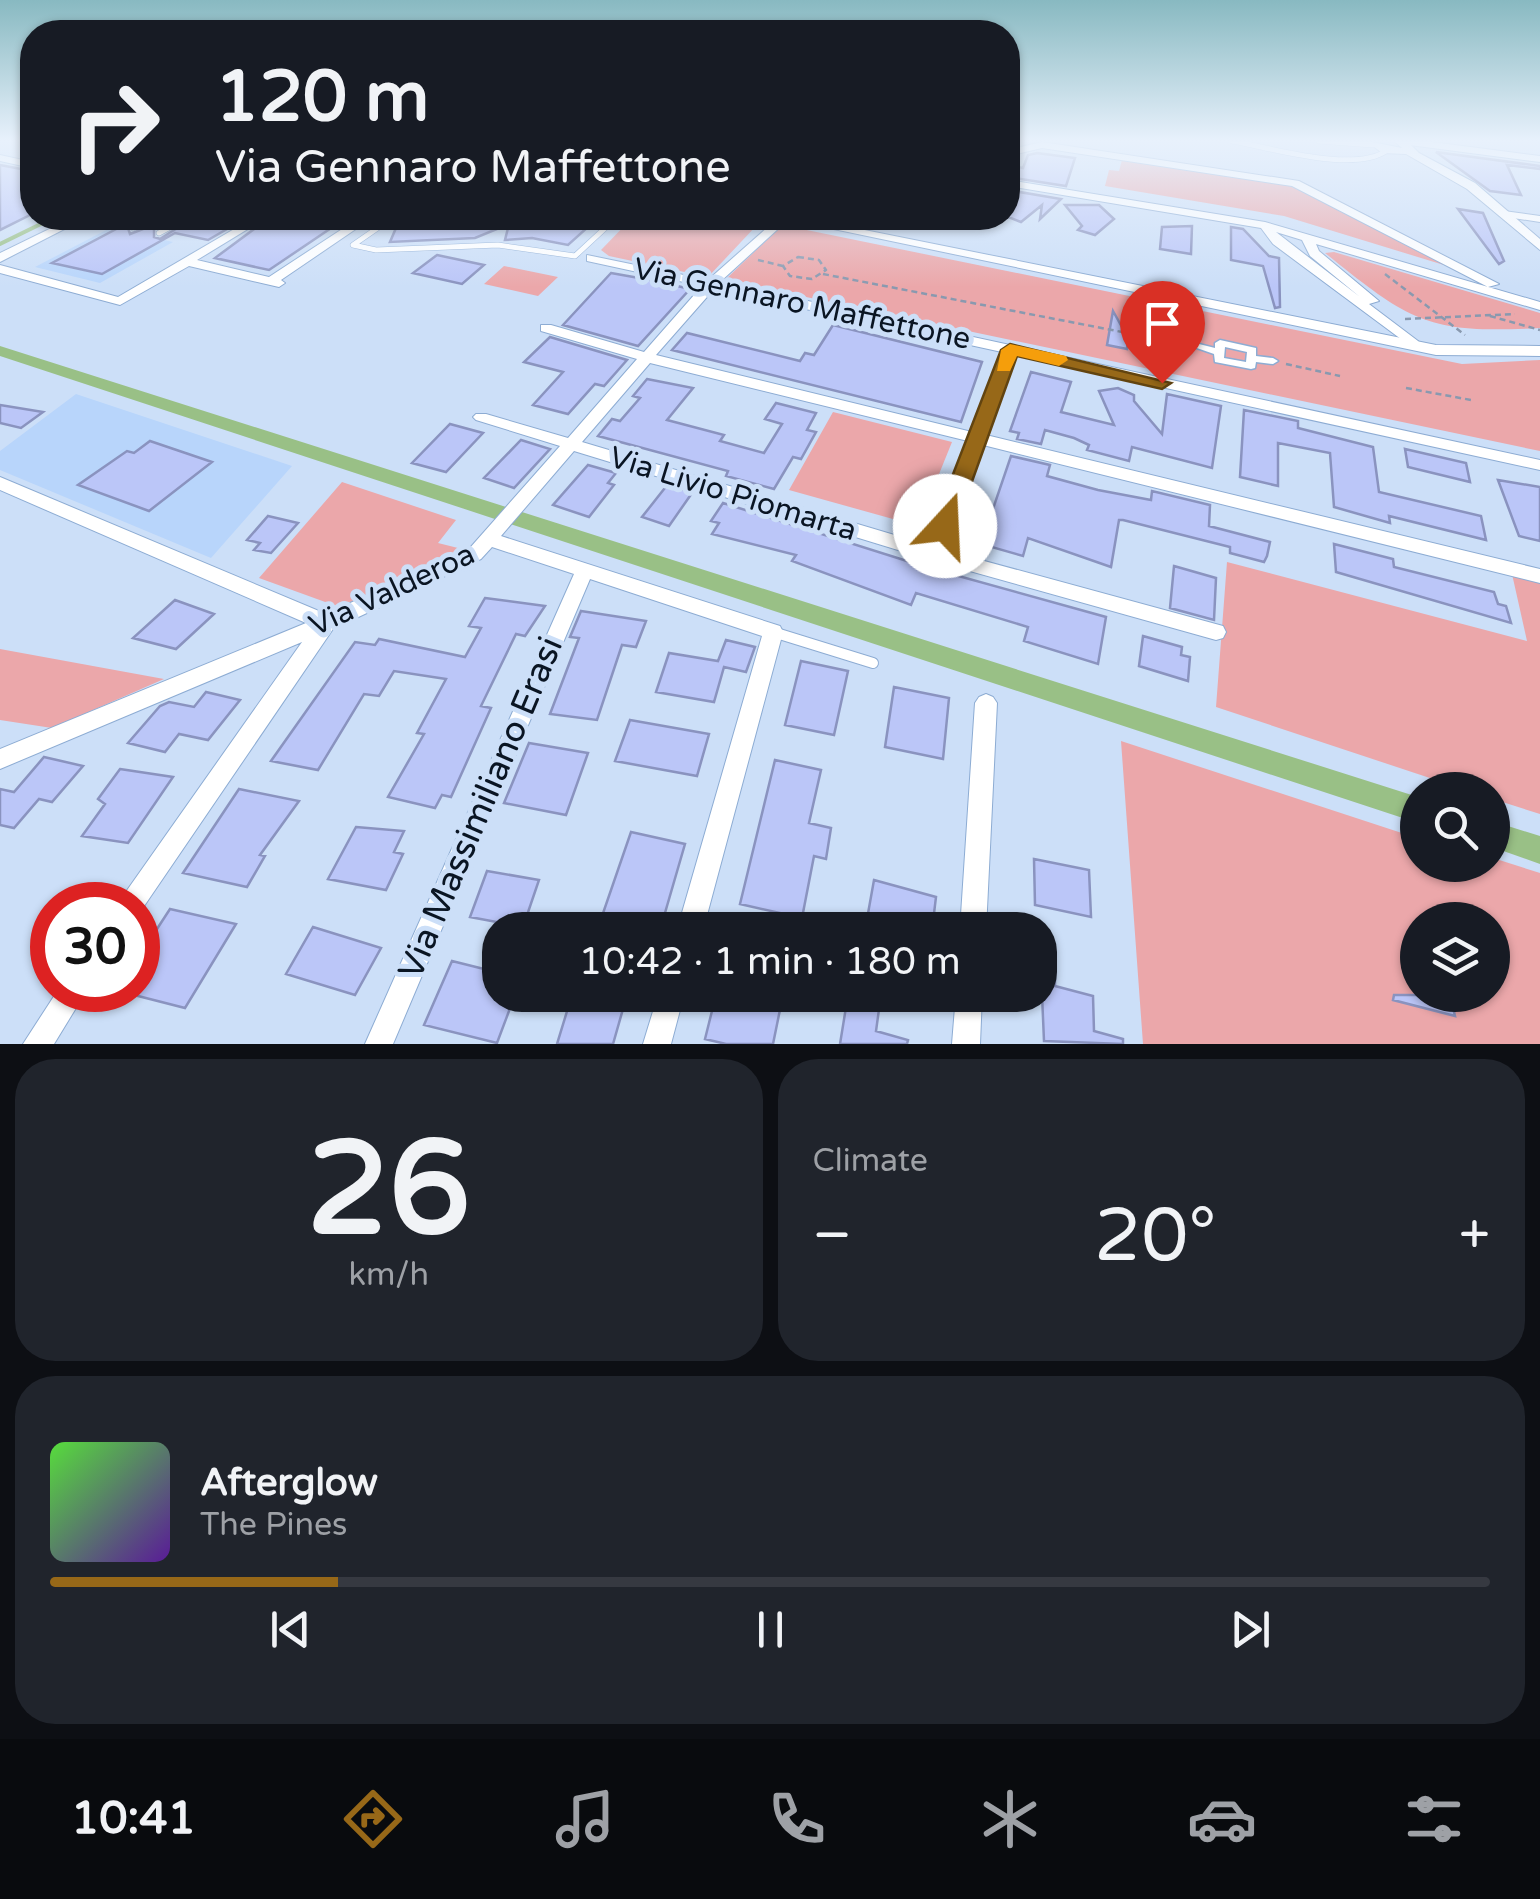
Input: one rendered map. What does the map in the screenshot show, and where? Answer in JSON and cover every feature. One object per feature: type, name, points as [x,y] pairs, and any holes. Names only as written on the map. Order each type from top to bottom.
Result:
[{"type":"street","points":[[1067,190],[1267,223],[1540,298]]},
{"type":"street","points":[[1308,190],[1493,284]]},
{"type":"street","points":[[1472,190],[1540,246]]},
{"type":"street","points":[[1504,214],[1540,219]]},
{"type":"street","points":[[1267,223],[1277,241],[1414,344],[1540,339]]},
{"type":"street","points":[[0,258],[56,230]]},
{"type":"street","points":[[0,269],[120,300],[239,230]]},
{"type":"street","points":[[185,261],[278,282],[350,230]]},
{"type":"street","name":"Via Valderoa","points":[[0,759],[458,564],[495,534],[711,284],[772,230]]},
{"type":"street","points":[[846,230],[1459,353],[1540,352]]},
{"type":"street","points":[[1307,234],[1357,254],[1540,306]]},
{"type":"street","points":[[1307,234],[1314,253],[1394,319],[1414,344]]},
{"type":"street","name":"Via Gennaro Maffettone","points":[[591,258],[1540,465]]},
{"type":"street","points":[[546,328],[645,357],[1540,576]]},
{"type":"street","points":[[1199,347],[1220,352],[1220,343],[1252,350],[1251,358],[1273,361]]},
{"type":"street","points":[[934,554],[1010,350]]},
{"type":"street","name":"Via Livio Piomarta","points":[[481,418],[934,554],[1216,632]]},
{"type":"street","points":[[0,483],[326,623],[148,882]]},
{"type":"street","points":[[495,534],[584,572],[773,632],[695,912]]},
{"type":"street","name":"Via Massimiliano Erasi","points":[[378,1044],[584,572]]},
{"type":"street","points":[[973,912],[986,703]]},
{"type":"street","points":[[37,1044],[59,1012]]},
{"type":"street","points":[[658,1044],[666,1012]]},
{"type":"street","points":[[966,1044],[968,1012]]},
{"type":"lane","points":[[159,233],[165,230]]},
{"type":"lane","points":[[374,230],[353,244],[376,250],[498,244],[575,256],[603,230]]},
{"type":"lane","points":[[773,632],[873,663]]},
{"type":"path","points":[[1357,254],[1473,341]]},
{"type":"path","points":[[741,256],[783,266],[798,257],[813,258],[826,266],[823,274]]},
{"type":"path","points":[[783,266],[785,273],[799,279],[823,274],[1199,347]]},
{"type":"path","points":[[1394,319],[1522,314]]},
{"type":"path","points":[[1486,315],[1540,330]]},
{"type":"path","points":[[1273,361],[1340,376]]},
{"type":"path","points":[[1406,388],[1471,400]]},
{"type":"shaded area","points":[[1127,190],[1300,190],[1457,269],[1284,216]]},
{"type":"shaded area","points":[[106,230],[173,242],[100,283],[35,267]]},
{"type":"shaded area","points":[[620,230],[752,230],[708,277],[609,256],[601,250]]},
{"type":"shaded area","points":[[777,230],[807,230],[1462,364],[1540,360],[1540,451],[725,280]]},
{"type":"shaded area","points":[[1334,252],[1540,313],[1540,328],[1471,329],[1422,319],[1379,295],[1325,253]]},
{"type":"shaded area","points":[[504,266],[558,277],[538,296],[484,284]]},
{"type":"shaded area","points":[[76,394],[292,466],[211,558],[0,470],[0,451]]},
{"type":"shaded area","points":[[833,412],[952,442],[918,526],[789,490]]},
{"type":"shaded area","points":[[342,482],[456,520],[438,543],[462,549],[456,557],[339,607],[259,578]]},
{"type":"shaded area","points":[[1227,562],[1527,641],[1512,574],[1540,581],[1540,814],[1510,804],[1510,772],[1412,772],[1216,707]]},
{"type":"shaded area","points":[[0,649],[164,679],[52,728],[0,720]]},
{"type":"shaded area","points":[[1121,741],[1400,832],[1400,882],[1510,882],[1510,863],[1540,873],[1540,1044],[1143,1044]]},
{"type":"building","points":[[0,190],[20,190],[20,220],[0,230]]},
{"type":"building","points":[[1519,190],[1521,195],[1490,191]]},
{"type":"building","points":[[1020,192],[1061,199],[1040,219],[1042,205],[1021,222]]},
{"type":"building","points":[[1065,205],[1099,205],[1114,219],[1095,235],[1078,230],[1082,226]]},
{"type":"building","points":[[1458,209],[1483,213],[1504,261],[1499,264]]},
{"type":"building","points":[[1192,226],[1191,254],[1160,249],[1162,227]]},
{"type":"building","points":[[1231,227],[1243,229],[1269,256],[1279,258],[1280,307],[1275,308],[1263,266],[1231,260]]},
{"type":"building","points":[[114,230],[129,230],[130,234],[154,230],[154,237],[160,239],[174,230],[225,230],[208,240],[175,233],[102,274],[52,263]]},
{"type":"building","points":[[253,230],[328,230],[269,270],[215,258]]},
{"type":"building","points":[[395,230],[494,230],[475,238],[390,242]]},
{"type":"building","points":[[508,230],[585,230],[568,245],[532,238],[505,240]]},
{"type":"building","points":[[437,255],[484,265],[462,284],[413,273]]},
{"type":"building","points":[[611,273],[690,289],[638,346],[563,325]]},
{"type":"building","points":[[1113,311],[1128,338],[1127,349],[1107,345]]},
{"type":"building","points":[[833,325],[982,362],[961,422],[672,350],[687,333],[800,361],[805,353],[814,355]]},
{"type":"building","points":[[550,337],[627,360],[604,386],[595,384],[568,414],[533,405],[563,372],[524,362]]},
{"type":"building","points":[[1031,372],[1071,382],[1061,412],[1114,425],[1099,391],[1118,388],[1134,395],[1134,401],[1162,434],[1167,394],[1221,406],[1212,468],[1132,447],[1129,461],[1087,450],[1089,445],[1045,430],[1041,444],[1017,439],[1019,433],[1010,431]]},
{"type":"building","points":[[647,379],[693,388],[667,420],[724,435],[720,441],[764,453],[782,424],[765,419],[776,403],[816,413],[807,430],[816,432],[801,459],[793,457],[774,489],[726,476],[728,471],[598,436],[612,419],[620,421],[640,398],[633,396]]},
{"type":"building","points":[[0,405],[43,412],[21,428],[0,423]]},
{"type":"building","points":[[1244,410],[1298,421],[1298,428],[1373,447],[1379,492],[1481,516],[1486,540],[1389,516],[1390,523],[1334,507],[1330,453],[1278,443],[1278,486],[1240,477]]},
{"type":"building","points":[[450,424],[483,433],[446,472],[412,463]]},
{"type":"building","points":[[521,440],[550,449],[514,488],[484,478]]},
{"type":"building","points":[[150,441],[212,462],[149,511],[78,485],[127,451],[134,453]]},
{"type":"building","points":[[1405,449],[1466,463],[1470,482],[1408,467]]},
{"type":"building","points":[[1011,456],[1050,465],[1047,476],[1098,490],[1151,500],[1152,491],[1210,505],[1209,526],[1270,542],[1267,556],[1264,562],[1230,553],[1230,547],[1123,520],[1119,520],[1111,567],[1028,538],[1023,556],[981,544]]},
{"type":"building","points":[[588,465],[616,473],[608,483],[614,485],[589,517],[553,505]]},
{"type":"building","points":[[1498,480],[1540,487],[1540,541],[1519,536]]},
{"type":"building","points":[[668,484],[692,493],[669,526],[642,517]]},
{"type":"building","points":[[723,503],[926,567],[1106,617],[1098,664],[1024,641],[1028,627],[916,593],[911,605],[792,561],[796,555],[712,534],[719,523],[711,521]]},
{"type":"building","points":[[268,516],[298,523],[271,553],[254,550],[260,543],[247,540]]},
{"type":"building","points":[[1334,544],[1393,559],[1394,567],[1494,592],[1498,604],[1506,606],[1511,623],[1336,572]]},
{"type":"building","points":[[1174,566],[1216,578],[1214,620],[1170,608]]},
{"type":"building","points":[[485,598],[545,606],[525,636],[516,634],[481,706],[491,708],[451,797],[442,795],[435,808],[388,797],[424,734],[417,733],[446,679],[394,671],[379,696],[364,694],[318,770],[271,761],[355,642],[375,645],[379,639],[465,657],[481,628],[469,626]]},
{"type":"building","points":[[175,600],[214,614],[176,649],[133,638]]},
{"type":"building","points":[[581,611],[646,621],[636,647],[622,645],[597,720],[550,714],[579,638],[570,637]]},
{"type":"building","points":[[1143,636],[1182,647],[1181,655],[1190,657],[1188,681],[1139,666]]},
{"type":"building","points":[[726,640],[755,647],[746,672],[724,667],[714,702],[656,692],[669,653],[718,661]]},
{"type":"building","points":[[801,661],[848,671],[834,735],[785,725]]},
{"type":"building","points":[[894,687],[949,698],[943,759],[885,747]]},
{"type":"building","points":[[206,692],[240,700],[208,740],[179,734],[165,752],[128,743],[160,706],[169,702],[194,707]]},
{"type":"building","points":[[630,720],[709,734],[697,776],[615,761]]},
{"type":"building","points":[[529,743],[588,753],[566,815],[504,803]]},
{"type":"building","points":[[44,757],[83,766],[52,802],[39,799],[14,828],[0,825],[0,789],[14,792]]},
{"type":"building","points":[[775,760],[821,770],[809,823],[831,828],[826,859],[814,856],[803,912],[775,912],[740,904]]},
{"type":"building","points":[[120,769],[173,777],[128,843],[82,836],[105,804],[98,799]]},
{"type":"building","points":[[239,789],[299,801],[260,855],[265,856],[247,887],[183,873]]},
{"type":"building","points":[[356,827],[404,831],[394,852],[403,854],[386,890],[328,879]]},
{"type":"building","points":[[631,832],[685,844],[665,912],[603,912]]},
{"type":"building","points":[[1034,859],[1089,870],[1091,917],[1035,905]]},
{"type":"building","points":[[487,871],[539,880],[528,912],[482,912],[482,919],[470,917]]},
{"type":"building","points":[[874,880],[936,897],[934,912],[868,912]]},
{"type":"building","points":[[170,909],[236,924],[185,1008],[160,1002],[160,924]]},
{"type":"building","points":[[313,927],[381,948],[355,995],[286,974]]},
{"type":"building","points":[[452,961],[482,968],[482,1012],[509,1012],[497,1043],[424,1025]]},
{"type":"building","points":[[1057,987],[1093,996],[1094,1031],[1123,1039],[1123,1044],[1044,1041],[1043,1012],[1057,1012]]},
{"type":"building","points":[[567,1012],[622,1012],[613,1044],[557,1044]]},
{"type":"building","points":[[712,1012],[780,1012],[773,1044],[726,1044],[705,1039]]},
{"type":"building","points":[[845,1012],[879,1012],[876,1031],[908,1040],[907,1044],[840,1044]]},
{"type":"waterway","points":[[0,244],[29,230]]},
{"type":"waterway","points":[[0,351],[1400,804]]},
{"type":"waterway","points":[[1510,840],[1540,850]]},
{"type":"slow traffic","points":[[1004,367],[1010,350],[1059,360]]},
{"type":"route","points":[[945,526],[1010,350],[1162,383]]}]
